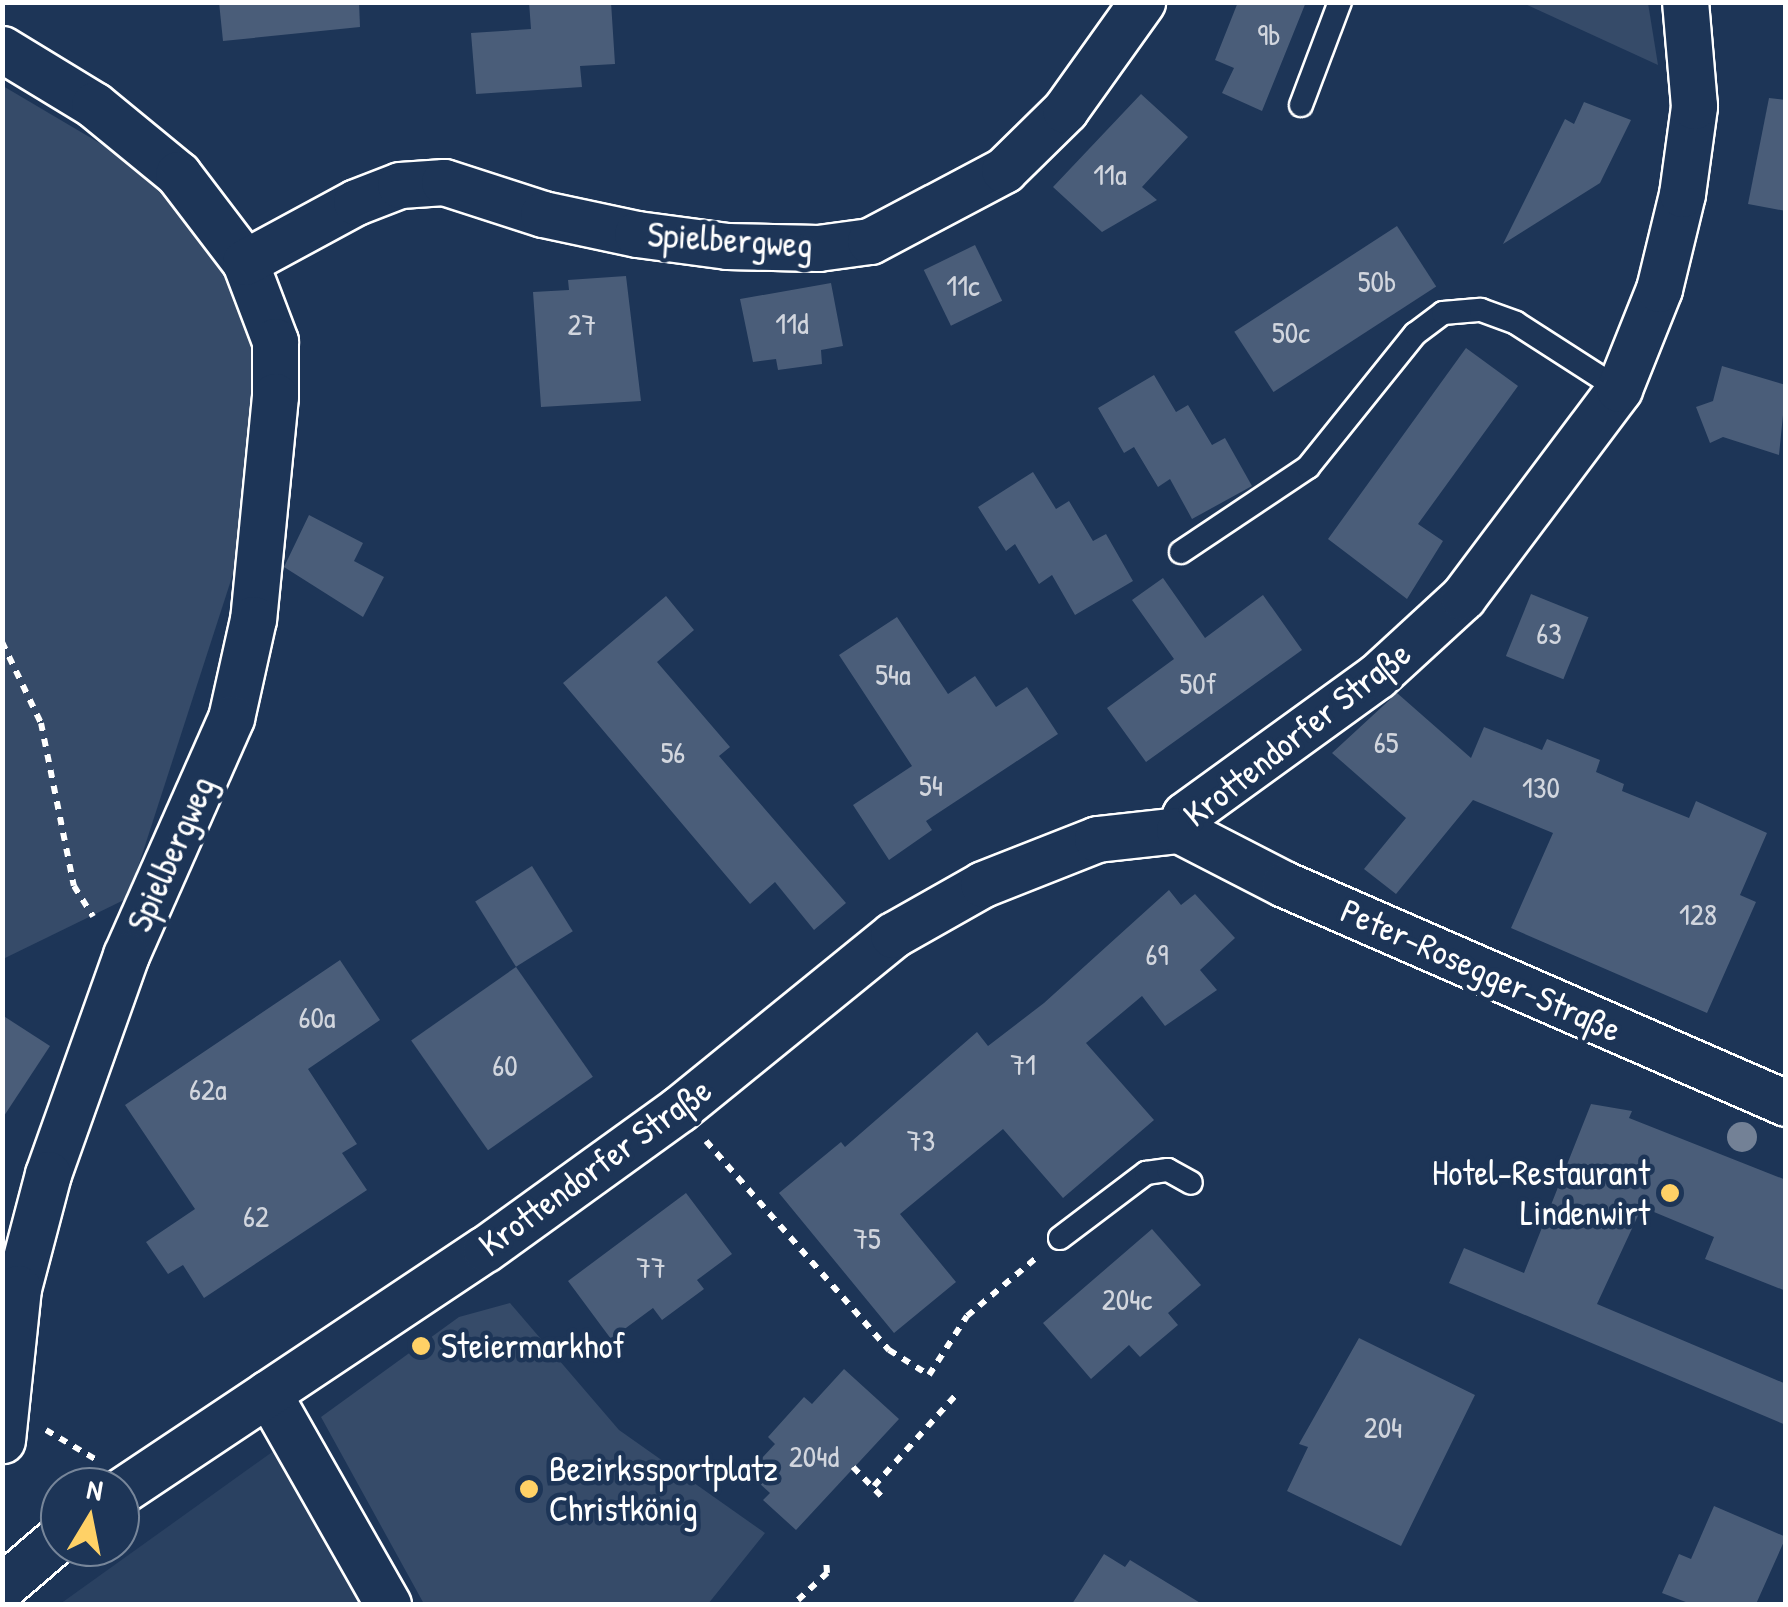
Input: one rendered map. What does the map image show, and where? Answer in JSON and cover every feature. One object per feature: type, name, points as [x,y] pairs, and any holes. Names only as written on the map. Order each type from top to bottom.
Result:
[{"type":"street","name":"Spielbergweg","points":[[246,262],[356,202],[400,185],[444,182],[543,214],[637,234],[728,246],[870,242],[1004,170],[1065,110],[1142,2]]},
{"type":"street","name":"Krottendorfer Straße","points":[[140,1478],[485,1249],[694,1132],[893,935],[953,901],[1097,839],[1180,830],[1185,815],[1377,676],[1464,596],[1620,389],[1659,289],[1682,194],[1694,106],[1685,2]]},
{"type":"street","name":"Spielbergweg","points":[[2,49],[94,105],[178,174],[246,262],[275,341],[275,378],[250,636],[231,718],[126,955],[48,1174],[18,1288],[5,1420]]},
{"type":"street","name":"Peter-Rosegger-Straße","points":[[1180,830],[1284,884],[1786,1103]]},
{"type":"street","points":[[268,1393],[388,1604]]},
{"type":"street","points":[[2,1587],[40,1554]]},
{"type":"lane","points":[[1301,105],[1340,2]]},
{"type":"lane","points":[[1180,552],[1308,467],[1414,334],[1443,313],[1481,310],[1516,323],[1620,389]]},
{"type":"lane","points":[[1060,1238],[1146,1173],[1168,1170],[1191,1182]]},
{"type":"path","points":[[2,642],[41,723],[74,886],[98,926]]},
{"type":"path","points":[[694,1132],[720,1128]]},
{"type":"path","points":[[694,1132],[889,1350],[930,1375],[941,1366],[947,1342],[967,1316],[1060,1238]]},
{"type":"path","points":[[874,1486],[955,1396]]},
{"type":"path","points":[[5,1420],[75,1450],[100,1467]]},
{"type":"path","points":[[853,1467],[886,1500]]},
{"type":"path","points":[[798,1600],[827,1573],[826,1560]]},
{"type":"shaded area","points":[[1523,3],[1648,3],[1658,65]]},
{"type":"shaded area","points":[[3,86],[174,187],[284,380],[279,432],[128,898],[3,959]]},
{"type":"shaded area","name":"Bezirkssportplatz Christkönig","points":[[510,1303],[619,1430],[765,1533],[708,1604],[424,1604],[321,1417],[459,1317]]},
{"type":"shaded area","points":[[282,1445],[388,1604],[60,1604],[112,1567],[140,1567],[140,1547]]},
{"type":"building","points":[[219,2],[359,2],[360,27],[223,41]]},
{"type":"building","points":[[529,2],[611,2],[615,64],[580,66],[582,87],[476,94],[471,33],[531,29]]},
{"type":"building","points":[[1238,2],[1306,2],[1262,111],[1222,93],[1234,68],[1215,60]]},
{"type":"building","points":[[1141,94],[1188,137],[1142,187],[1157,200],[1102,232],[1053,187]]},
{"type":"building","points":[[1769,98],[1786,100],[1786,211],[1748,204]]},
{"type":"building","points":[[1584,102],[1631,120],[1600,183],[1503,244],[1565,119],[1574,124]]},
{"type":"building","points":[[1397,226],[1436,286],[1274,392],[1234,332]]},
{"type":"building","points":[[975,245],[1002,301],[951,326],[924,270]]},
{"type":"building","points":[[626,276],[641,401],[541,407],[533,292],[569,290],[568,280]]},
{"type":"building","points":[[831,283],[843,346],[821,350],[822,364],[778,370],[776,359],[753,362],[740,299]]},
{"type":"building","points":[[1466,348],[1518,386],[1418,524],[1443,541],[1407,599],[1328,539]]},
{"type":"building","points":[[1722,366],[1786,385],[1779,455],[1723,437],[1710,443],[1696,407],[1713,401]]},
{"type":"building","points":[[1154,375],[1176,412],[1188,405],[1212,445],[1225,438],[1252,486],[1192,519],[1170,479],[1158,487],[1134,447],[1124,453],[1098,408]]},
{"type":"building","points":[[1033,472],[1056,509],[1069,501],[1093,541],[1106,534],[1133,581],[1075,615],[1052,575],[1039,584],[1015,544],[1006,551],[978,507]]},
{"type":"building","points":[[309,515],[363,543],[354,561],[384,577],[363,617],[284,567]]},
{"type":"building","points":[[1163,578],[1205,638],[1263,595],[1302,650],[1146,762],[1107,708],[1174,659],[1132,600]]},
{"type":"building","points":[[1531,594],[1588,617],[1563,679],[1506,656]]},
{"type":"building","points":[[666,596],[694,630],[657,662],[730,747],[719,756],[846,903],[814,930],[775,882],[750,904],[563,683]]},
{"type":"building","points":[[897,617],[948,694],[975,676],[996,707],[1027,687],[1058,734],[926,821],[932,830],[889,860],[853,805],[912,766],[839,655]]},
{"type":"building","points":[[1397,693],[1471,758],[1484,727],[1542,750],[1547,739],[1600,760],[1596,772],[1624,784],[1622,791],[1689,818],[1696,801],[1767,833],[1740,895],[1756,902],[1707,1013],[1511,928],[1553,833],[1473,800],[1396,894],[1364,869],[1406,818],[1332,753]]},
{"type":"building","points":[[532,866],[573,931],[516,967],[475,902]]},
{"type":"building","points":[[1169,890],[1181,905],[1195,894],[1235,938],[1200,970],[1217,990],[1165,1026],[1142,996],[1086,1043],[1154,1120],[1063,1198],[1003,1129],[900,1214],[956,1282],[894,1333],[779,1193],[841,1142],[845,1147],[977,1032],[988,1046],[1044,1003]]},
{"type":"building","points":[[340,960],[380,1020],[308,1069],[357,1144],[342,1153],[367,1190],[204,1298],[183,1265],[168,1274],[146,1242],[195,1209],[125,1105]]},
{"type":"building","points":[[516,967],[593,1077],[488,1150],[411,1040]]},
{"type":"building","points":[[2,1015],[50,1046],[2,1119]]},
{"type":"building","points":[[1591,1104],[1632,1111],[1629,1118],[1786,1180],[1786,1291],[1705,1259],[1714,1237],[1642,1207],[1597,1304],[1786,1384],[1786,1425],[1449,1283],[1464,1248],[1524,1273]]},
{"type":"building","points":[[686,1193],[732,1254],[697,1280],[704,1289],[662,1320],[653,1308],[611,1339],[568,1281]]},
{"type":"building","points":[[1152,1229],[1201,1285],[1168,1313],[1178,1325],[1140,1357],[1129,1345],[1091,1379],[1043,1323]]},
{"type":"building","points":[[1359,1338],[1475,1395],[1401,1546],[1287,1491],[1308,1447],[1299,1444]]},
{"type":"building","points":[[844,1369],[899,1419],[796,1530],[763,1500],[770,1493],[748,1473],[775,1444],[768,1437],[804,1397],[812,1404]]},
{"type":"building","points":[[1714,1506],[1786,1537],[1756,1604],[1691,1604],[1662,1593],[1679,1554],[1691,1559]]},
{"type":"building","points":[[1104,1554],[1125,1567],[1130,1560],[1202,1604],[1072,1604]]},
{"type":"place","name":"Hotel-Restaurant Lindenwirt","points":[[1670,1193]]},
{"type":"place","name":"Steiermarkhof","points":[[421,1346]]},
{"type":"place","name":"Bezirkssportplatz Christkönig","points":[[529,1489]]}]
